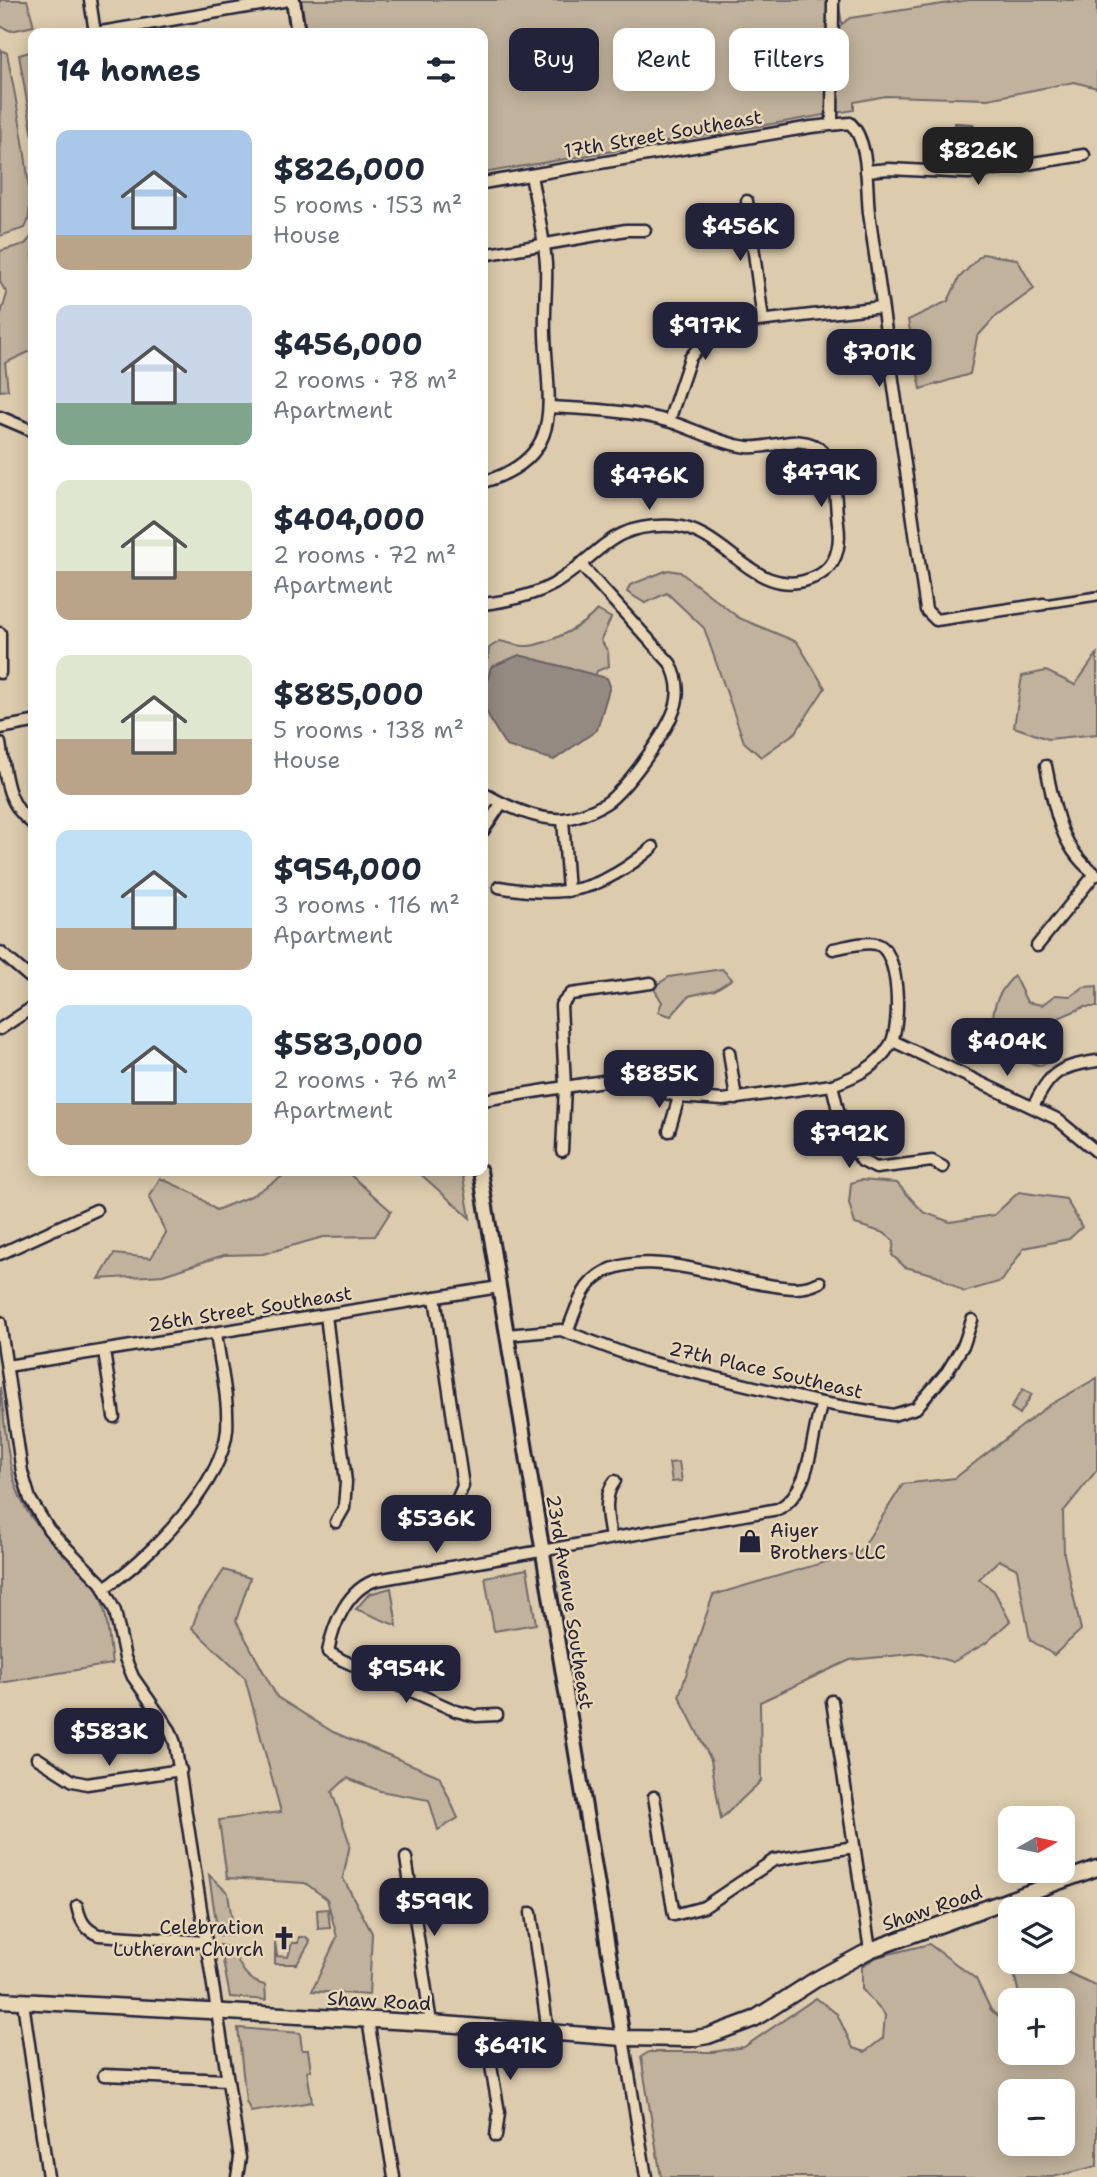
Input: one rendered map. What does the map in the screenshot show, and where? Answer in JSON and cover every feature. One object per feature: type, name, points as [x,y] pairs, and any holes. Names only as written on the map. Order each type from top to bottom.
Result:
[{"type":"main road","name":"Shaw Road","points":[[0,2000],[484,2026],[623,2039],[691,2039],[754,2019],[815,1980],[870,1950],[1097,1868]]},
{"type":"street","points":[[90,0],[94,28]]},
{"type":"street","points":[[125,28],[291,0],[297,28]]},
{"type":"street","points":[[832,124],[833,0]]},
{"type":"street","name":"17th Street Southeast","points":[[488,182],[849,123],[859,139],[866,171]]},
{"type":"street","points":[[1084,155],[969,173],[889,169],[866,171],[882,307],[926,610],[936,620],[1097,596]]},
{"type":"street","points":[[488,480],[503,475],[535,448],[546,427],[551,407],[545,333],[546,277],[531,175]]},
{"type":"street","points":[[747,201],[763,320]]},
{"type":"street","points":[[488,254],[626,230],[645,230]]},
{"type":"street","points":[[669,422],[690,358],[706,338],[730,325],[882,307]]},
{"type":"street","points":[[488,603],[534,594],[580,564],[593,550],[625,531],[672,526],[706,536],[753,571],[776,582],[808,579],[831,564],[840,538],[830,470],[819,449],[804,442],[747,447],[669,422],[635,415],[551,407]]},
{"type":"street","points":[[0,416],[28,429]]},
{"type":"street","points":[[488,796],[501,804],[563,819],[604,804],[628,779],[672,715],[677,699],[674,670],[580,564]]},
{"type":"street","points":[[0,633],[0,673]]},
{"type":"street","points":[[0,728],[28,723]]},
{"type":"street","points":[[0,743],[9,794],[28,819]]},
{"type":"street","points":[[1037,946],[1096,874],[1074,854],[1064,836],[1045,766]]},
{"type":"street","points":[[488,824],[501,804]]},
{"type":"street","points":[[563,819],[568,891]]},
{"type":"street","points":[[499,887],[522,891],[568,891],[592,886],[617,876],[653,847]]},
{"type":"street","points":[[488,1099],[565,1086],[626,1082],[679,1097],[736,1099],[832,1085],[869,1068],[892,1041],[898,1002],[891,958],[884,948],[876,944],[833,949]]},
{"type":"street","points":[[0,952],[28,976]]},
{"type":"street","points":[[562,1151],[565,1086],[560,1012],[564,1000],[571,994],[583,991],[651,983]]},
{"type":"street","points":[[0,1029],[28,1010]]},
{"type":"street","points":[[892,1041],[1057,1119],[1097,1152]]},
{"type":"street","points":[[729,1052],[736,1099]]},
{"type":"street","points":[[1033,1107],[1045,1083],[1056,1072],[1097,1061]]},
{"type":"street","points":[[832,1085],[844,1135],[862,1161],[876,1167],[932,1161],[943,1167]]},
{"type":"street","points":[[669,1131],[679,1097]]},
{"type":"street","name":"23rd Avenue Southeast","points":[[481,1176],[623,2039]]},
{"type":"street","points":[[0,1254],[96,1210]]},
{"type":"street","points":[[567,1332],[588,1286],[604,1273],[631,1262],[659,1264],[797,1289],[820,1282]]},
{"type":"street","name":"26th Street Southeast","points":[[7,1366],[499,1287]]},
{"type":"street","points":[[435,1297],[463,1486],[456,1502]]},
{"type":"street","points":[[326,1315],[346,1482],[344,1508],[335,1522]]},
{"type":"street","name":"27th Place Southeast","points":[[507,1335],[548,1329],[567,1332],[621,1354],[822,1403],[893,1415],[912,1410],[958,1356],[972,1320]]},
{"type":"street","points":[[0,1322],[22,1472],[30,1499],[49,1530],[94,1573],[104,1588],[115,1611],[125,1658],[133,1677],[170,1730],[181,1770],[240,2158],[237,2177]]},
{"type":"street","points":[[104,1588],[134,1568],[203,1490],[217,1466],[227,1420],[216,1333]]},
{"type":"street","points":[[104,1351],[114,1417]]},
{"type":"street","points":[[497,1715],[475,1716],[457,1711],[328,1652],[351,1596],[364,1585],[377,1580],[524,1555],[542,1549],[771,1512],[785,1506],[800,1486],[822,1403]]},
{"type":"street","points":[[611,1538],[607,1502],[609,1488],[615,1482]]},
{"type":"street","points":[[832,1701],[870,1950]]},
{"type":"street","points":[[37,1758],[73,1781],[87,1784],[181,1770]]},
{"type":"street","points":[[654,1797],[674,1915],[704,1907],[774,1860],[854,1847]]},
{"type":"street","points":[[406,1858],[431,2023]]},
{"type":"street","points":[[76,1906],[83,1924],[90,1932],[99,1935],[206,1942]]},
{"type":"street","points":[[531,1913],[548,2032]]},
{"type":"street","points":[[23,2002],[48,2177]]},
{"type":"street","points":[[368,2020],[394,2177]]},
{"type":"street","points":[[484,2026],[499,2112],[496,2136]]},
{"type":"street","points":[[623,2039],[646,2177]]},
{"type":"street","points":[[104,2075],[228,2080]]},
{"type":"shaded area","points":[[0,0],[27,0],[34,26],[11,31],[0,26]]},
{"type":"shaded area","points":[[299,0],[838,0],[842,24],[850,18],[969,0],[1097,0],[1097,88],[1074,82],[988,99],[886,96],[854,102],[854,110],[488,172],[488,28],[303,28]]},
{"type":"shaded area","points":[[1,50],[7,53],[24,144],[28,219],[25,228],[0,236]]},
{"type":"shaded area","points":[[28,52],[28,108],[19,55]]},
{"type":"shaded area","points":[[955,123],[973,124],[979,137],[977,142],[947,140],[946,133],[953,133]]},
{"type":"shaded area","points":[[28,241],[28,352],[5,363],[8,390],[0,391],[0,317],[7,294],[0,282],[0,251],[25,244]]},
{"type":"shaded area","points":[[982,254],[1017,259],[1034,289],[994,318],[977,337],[970,374],[921,389],[908,320],[948,301],[959,278]]},
{"type":"shaded area","points":[[668,570],[680,572],[739,618],[797,642],[825,688],[796,732],[761,757],[744,742],[704,628],[667,593],[645,603],[627,592],[630,585]]},
{"type":"shaded area","points":[[597,610],[611,618],[601,640],[608,652],[609,666],[597,671],[595,676],[585,674],[488,693],[489,648],[500,641],[525,646],[546,642],[575,628]]},
{"type":"shaded area","points":[[1097,654],[1097,734],[1048,739],[1014,727],[1022,676],[1046,671],[1075,685]]},
{"type":"shaded area","points":[[519,655],[607,678],[610,686],[597,730],[554,760],[506,746],[488,716],[488,680],[491,667]]},
{"type":"shaded area","points":[[722,969],[732,979],[715,990],[689,996],[671,1016],[658,1012],[662,1002],[653,987],[669,977]]},
{"type":"shaded area","points":[[1014,976],[1027,1002],[1042,1005],[1055,995],[1071,996],[1084,987],[1097,986],[1097,1007],[1084,1007],[1042,1025],[1055,1058],[1041,1066],[1028,1062],[1020,1042],[1006,1045],[994,1036],[996,1003]]},
{"type":"shaded area","points":[[283,1176],[352,1176],[391,1211],[375,1236],[323,1237],[263,1254],[224,1255],[163,1275],[99,1279],[114,1254],[151,1258],[166,1233],[149,1198],[160,1178],[195,1194],[216,1210],[251,1196]]},
{"type":"shaded area","points":[[423,1176],[463,1176],[470,1218]]},
{"type":"shaded area","points":[[860,1180],[897,1183],[923,1212],[950,1222],[994,1215],[1019,1192],[1066,1199],[1082,1227],[1069,1239],[1024,1248],[1002,1281],[964,1292],[936,1275],[905,1267],[892,1255],[894,1241],[884,1233],[855,1224],[849,1203],[851,1183]]},
{"type":"shaded area","points":[[1097,1378],[1097,1470],[1063,1512],[1064,1554],[1081,1630],[1054,1655],[1030,1640],[1017,1569],[999,1560],[979,1579],[994,1591],[1010,1621],[986,1643],[953,1662],[922,1653],[850,1660],[760,1702],[761,1781],[721,1819],[711,1760],[679,1696],[713,1595],[860,1552],[903,1484],[955,1478],[1048,1406]]},
{"type":"shaded area","points":[[0,1387],[10,1464],[19,1494],[39,1527],[82,1568],[96,1587],[106,1619],[112,1664],[0,1683]]},
{"type":"shaded area","points":[[1023,1389],[1032,1394],[1020,1414],[1011,1408]]},
{"type":"shaded area","points":[[679,1462],[682,1481],[672,1482],[669,1463]]},
{"type":"shaded area","points":[[527,1569],[536,1624],[494,1631],[485,1577]]},
{"type":"shaded area","points":[[224,1570],[250,1578],[236,1621],[277,1697],[333,1732],[439,1776],[458,1818],[438,1830],[429,1800],[380,1791],[347,1778],[332,1792],[350,1844],[343,1878],[372,1933],[369,1995],[312,1991],[337,1937],[327,1899],[305,1883],[227,1878],[219,1820],[281,1812],[245,1678],[192,1628],[199,1608]]},
{"type":"shaded area","points":[[391,1588],[397,1626],[356,1609],[369,1594]]},
{"type":"shaded area","points":[[209,1875],[228,1893],[234,1933],[231,1936],[218,1935]]},
{"type":"shaded area","points":[[328,1909],[330,1928],[318,1929],[317,1910]]},
{"type":"shaded area","points":[[299,1937],[306,1937],[310,1942],[297,1964],[275,1964],[275,1942],[277,1956],[288,1957],[292,1943],[298,1943]]},
{"type":"shaded area","points":[[929,1944],[976,1979],[991,2010],[998,2015],[998,2065],[1075,2065],[1075,1988],[1017,1988],[1015,1974],[1071,1974],[1097,1986],[1097,2166],[1053,2177],[661,2177],[641,2057],[649,2052],[713,2052],[744,2047],[816,1998],[837,2014],[853,2048],[865,2052],[883,2038],[885,2015],[862,1989],[862,1966],[877,1957]]},
{"type":"shaded area","points":[[220,1945],[231,1948],[247,1975],[265,1985],[266,2000],[230,1997]]},
{"type":"shaded area","points":[[238,2028],[300,2033],[302,2050],[308,2050],[311,2070],[307,2071],[312,2102],[251,2112],[246,2101]]},
{"type":"place","name":"Aiyer Brothers LLC","points":[[750,1541]]},
{"type":"place","name":"Celebration Lutheran Church","points":[[284,1938]]}]
